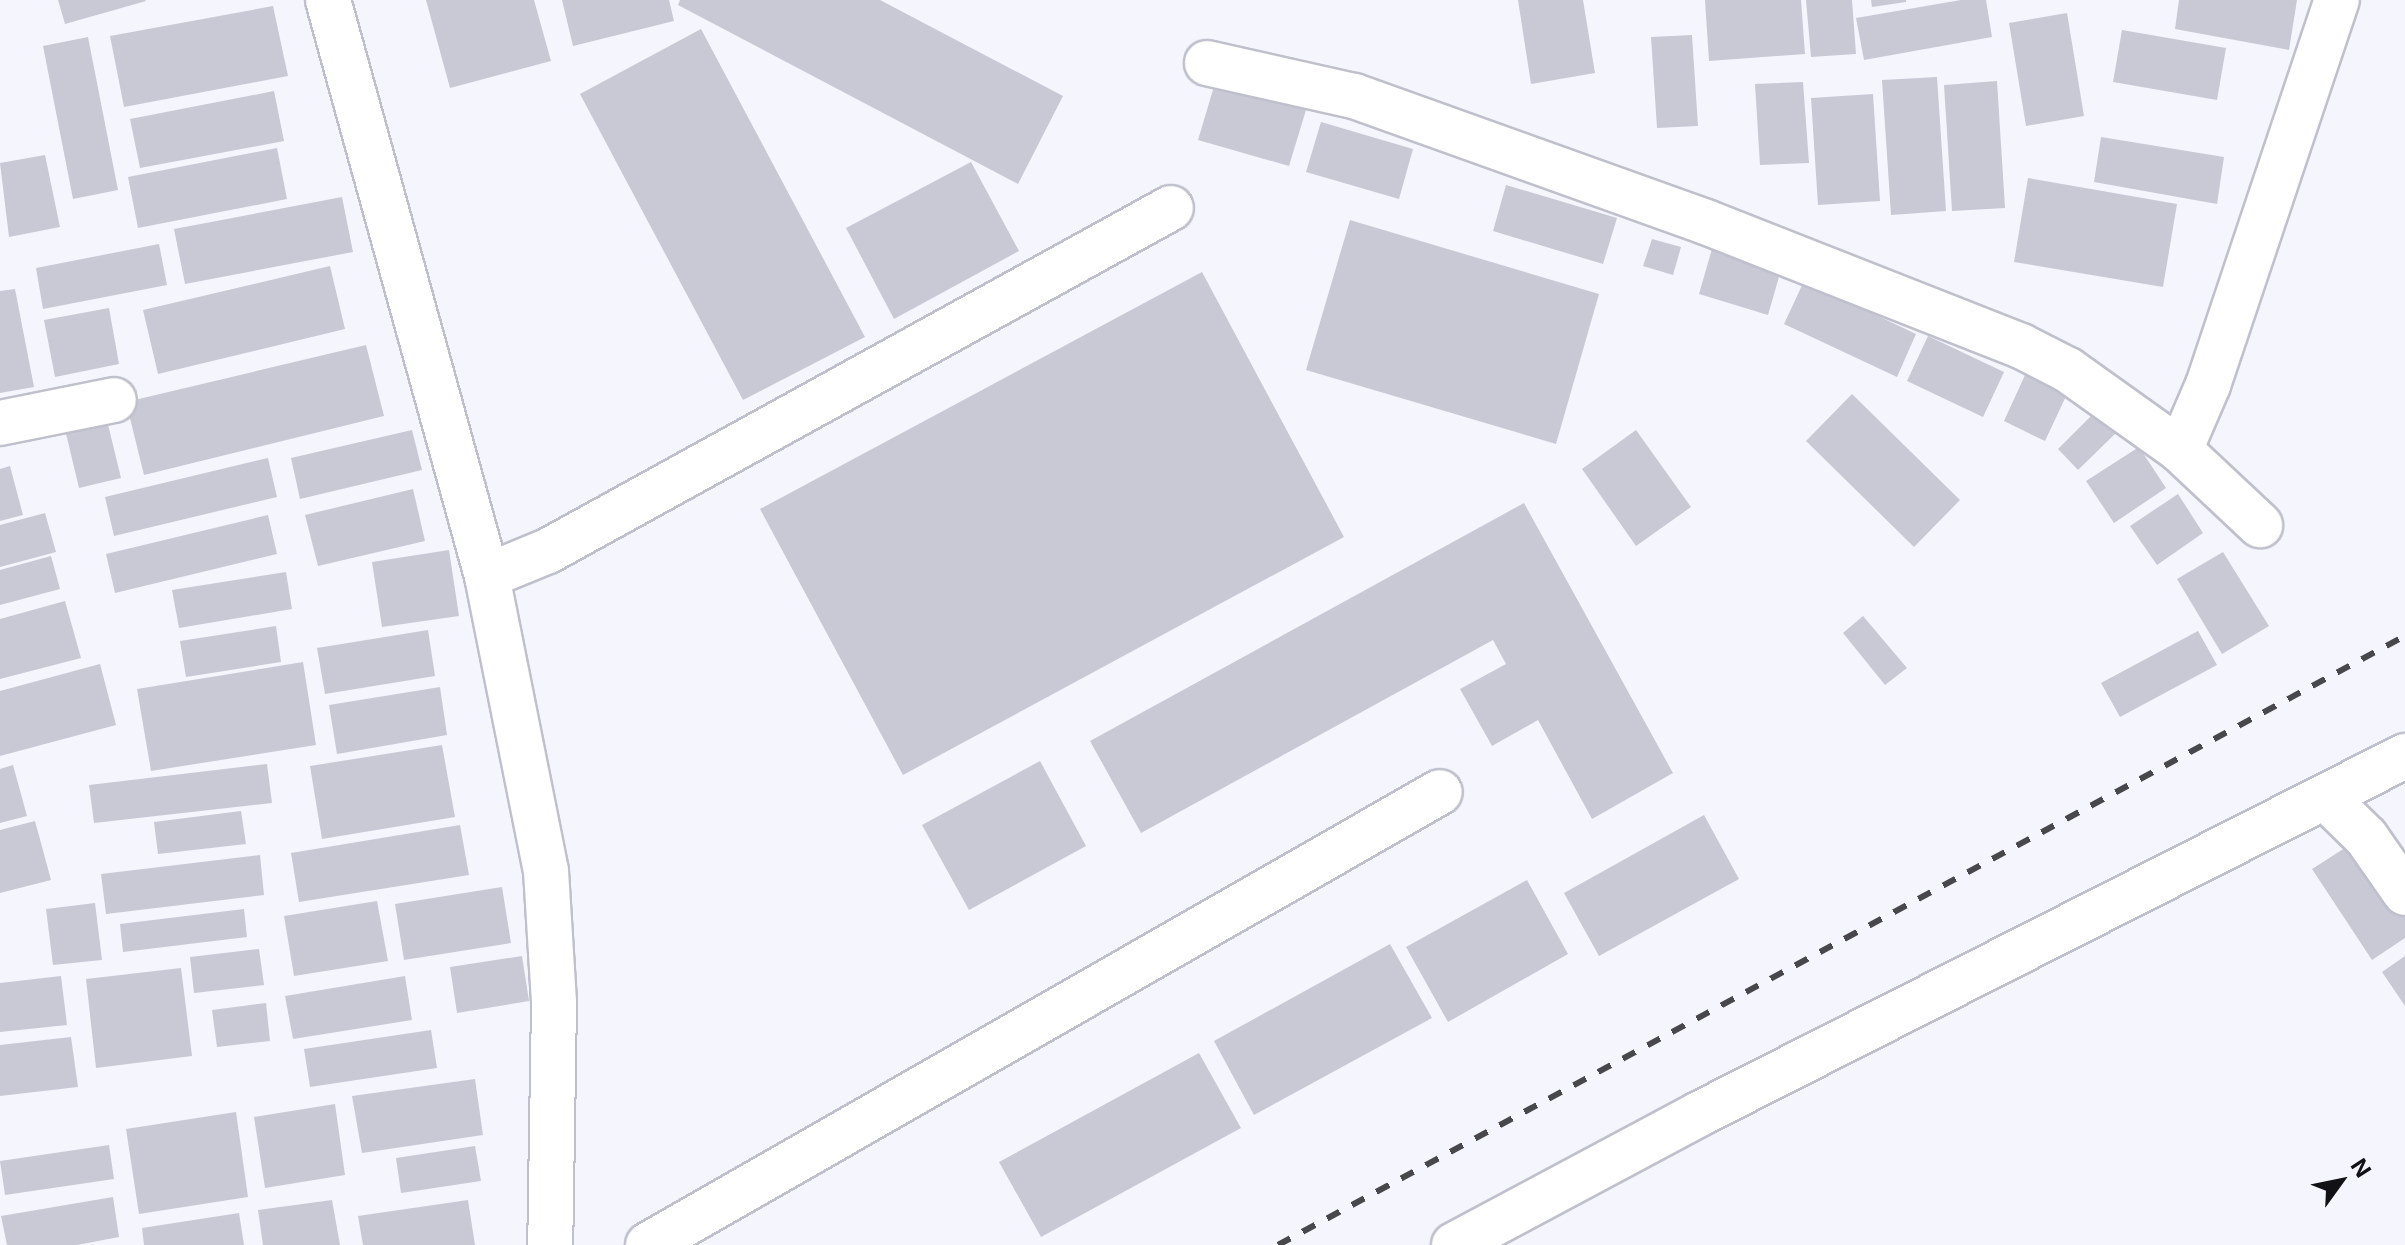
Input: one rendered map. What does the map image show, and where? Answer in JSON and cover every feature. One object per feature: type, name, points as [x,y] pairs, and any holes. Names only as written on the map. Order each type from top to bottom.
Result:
[{"type":"street","points":[[328,0],[487,576],[546,871],[554,1003],[550,1245]]},
{"type":"street","points":[[2184,444],[2208,385],[2337,0]]},
{"type":"street","points":[[1207,63],[1354,96],[1514,158],[1706,222],[2021,346],[2068,370],[2184,444],[2260,525]]},
{"type":"street","points":[[487,576],[548,551],[1171,208]]},
{"type":"street","points":[[0,423],[114,400]]},
{"type":"street","points":[[1454,1245],[1699,1114],[2332,796],[2405,756]]},
{"type":"street","points":[[648,1245],[1440,792]]},
{"type":"street","points":[[2332,796],[2366,837],[2405,893]]},
{"type":"building","points":[[58,0],[145,0],[146,1],[65,24]]},
{"type":"building","points":[[426,0],[534,0],[551,61],[450,88]]},
{"type":"building","points":[[562,0],[669,0],[674,21],[573,46]]},
{"type":"building","points":[[680,0],[880,0],[1063,96],[1018,184],[678,5]]},
{"type":"building","points":[[1518,0],[1583,0],[1595,73],[1531,84]]},
{"type":"building","points":[[1705,0],[1801,0],[1805,54],[1709,61]]},
{"type":"building","points":[[1806,0],[1852,0],[1856,54],[1811,57]]},
{"type":"building","points":[[1871,0],[1906,0],[1906,2],[1872,7]]},
{"type":"building","points":[[1961,0],[1986,0],[1992,37],[1864,60],[1856,18]]},
{"type":"building","points":[[2179,0],[2297,0],[2289,50],[2175,29]]},
{"type":"building","points":[[273,6],[288,76],[124,107],[110,36]]},
{"type":"building","points":[[2067,13],[2084,116],[2026,126],[2009,23]]},
{"type":"building","points":[[701,29],[865,337],[743,400],[580,94]]},
{"type":"building","points":[[2122,30],[2226,48],[2217,100],[2113,82]]},
{"type":"building","points":[[1692,35],[1698,126],[1657,128],[1651,37]]},
{"type":"building","points":[[88,37],[118,190],[73,199],[43,46]]},
{"type":"building","points":[[1937,77],[1946,211],[1891,215],[1882,80]]},
{"type":"building","points":[[1997,81],[2005,208],[1952,211],[1944,85]]},
{"type":"building","points":[[1803,82],[1809,163],[1760,165],[1755,84]]},
{"type":"building","points":[[1215,83],[1306,110],[1289,166],[1198,140]]},
{"type":"building","points":[[274,91],[284,141],[140,168],[130,119]]},
{"type":"building","points":[[1873,94],[1880,201],[1818,205],[1811,98]]},
{"type":"building","points":[[1321,122],[1413,149],[1399,199],[1306,172]]},
{"type":"building","points":[[2101,137],[2224,157],[2217,204],[2094,182]]},
{"type":"building","points":[[277,148],[287,199],[138,228],[128,177]]},
{"type":"building","points":[[45,155],[60,227],[9,237],[0,163]]},
{"type":"building","points":[[971,162],[1019,251],[894,319],[846,228]]},
{"type":"building","points":[[2028,178],[2177,204],[2163,287],[2014,262]]},
{"type":"building","points":[[1506,185],[1617,218],[1603,264],[1493,231]]},
{"type":"building","points":[[342,197],[353,252],[185,284],[174,229]]},
{"type":"building","points":[[1350,220],[1599,294],[1556,444],[1306,370]]},
{"type":"building","points":[[1652,239],[1681,247],[1673,275],[1643,266]]},
{"type":"building","points":[[159,244],[167,285],[43,309],[36,268]]},
{"type":"building","points":[[1712,249],[1781,270],[1768,315],[1699,294]]},
{"type":"building","points":[[330,266],[345,329],[158,374],[143,310]]},
{"type":"building","points":[[1202,272],[1344,537],[903,775],[760,509]]},
{"type":"building","points":[[1804,281],[1916,334],[1897,377],[1784,324]]},
{"type":"building","points":[[15,289],[34,387],[0,393],[0,291]]},
{"type":"building","points":[[109,308],[119,364],[55,377],[44,320]]},
{"type":"building","points":[[1928,336],[2004,372],[1983,417],[1907,381]]},
{"type":"building","points":[[366,345],[384,416],[144,475],[126,402]]},
{"type":"building","points":[[2025,375],[2067,394],[2045,441],[2004,421]]},
{"type":"building","points":[[1852,394],[1960,500],[1914,547],[1806,441]]},
{"type":"building","points":[[2097,410],[2118,431],[2078,470],[2058,449]]},
{"type":"building","points":[[105,412],[121,478],[79,488],[63,421]]},
{"type":"building","points":[[412,430],[422,470],[300,499],[291,458]]},
{"type":"building","points":[[1636,430],[1691,507],[1636,546],[1582,469]]},
{"type":"building","points":[[2139,447],[2166,488],[2114,523],[2086,481]]},
{"type":"building","points":[[268,458],[277,497],[114,536],[105,497]]},
{"type":"building","points":[[10,466],[23,515],[0,521],[0,469]]},
{"type":"building","points":[[413,489],[425,541],[318,566],[305,515]]},
{"type":"building","points":[[2178,494],[2203,533],[2157,565],[2130,526]]},
{"type":"building","points":[[1524,503],[1673,773],[1592,819],[1538,720],[1492,746],[1460,689],[1506,664],[1493,640],[1141,833],[1090,741]]},
{"type":"building","points":[[45,513],[56,552],[0,567],[0,525]]},
{"type":"building","points":[[268,515],[277,554],[115,593],[106,554]]},
{"type":"building","points":[[449,550],[459,616],[382,627],[372,562]]},
{"type":"building","points":[[2223,552],[2269,626],[2222,654],[2177,579]]},
{"type":"building","points":[[51,556],[60,589],[0,605],[0,570]]},
{"type":"building","points":[[286,572],[292,609],[179,628],[172,590]]},
{"type":"building","points":[[65,601],[81,658],[0,679],[0,619]]},
{"type":"building","points":[[1863,616],[1907,668],[1885,685],[1843,633]]},
{"type":"building","points":[[276,626],[281,662],[186,677],[180,641]]},
{"type":"building","points":[[428,630],[435,676],[325,694],[317,648]]},
{"type":"building","points":[[2198,631],[2217,665],[2120,717],[2101,683]]},
{"type":"building","points":[[303,662],[316,745],[151,771],[137,689]]},
{"type":"building","points":[[100,664],[116,725],[0,756],[0,691]]},
{"type":"building","points":[[440,687],[447,735],[337,754],[329,705]]},
{"type":"building","points":[[442,745],[455,817],[322,839],[310,766]]},
{"type":"building","points":[[1040,761],[1086,846],[969,910],[922,825]]},
{"type":"building","points":[[267,764],[272,803],[94,823],[89,785]]},
{"type":"building","points":[[13,765],[27,816],[0,823],[0,769]]},
{"type":"building","points":[[241,811],[246,844],[158,854],[154,822]]},
{"type":"building","points":[[1704,815],[1739,879],[1599,956],[1564,893]]},
{"type":"building","points":[[35,821],[51,880],[0,893],[0,830]]},
{"type":"building","points":[[460,825],[469,875],[299,902],[291,853]]},
{"type":"building","points":[[2359,839],[2405,909],[2405,938],[2372,960],[2312,869]]},
{"type":"building","points":[[260,855],[264,895],[106,914],[101,874]]},
{"type":"building","points":[[1527,880],[1568,954],[1448,1022],[1406,947]]},
{"type":"building","points":[[502,887],[511,943],[404,960],[395,904]]},
{"type":"building","points":[[377,901],[388,961],[294,976],[284,916]]},
{"type":"building","points":[[95,903],[102,960],[53,965],[46,909]]},
{"type":"building","points":[[244,909],[247,937],[123,952],[120,924]]},
{"type":"building","points":[[1390,944],[1432,1018],[1254,1115],[1214,1041]]},
{"type":"building","points":[[259,949],[264,985],[194,993],[190,957]]},
{"type":"building","points":[[522,956],[529,1001],[457,1013],[450,967]]},
{"type":"building","points":[[2405,956],[2405,1006],[2382,972]]},
{"type":"building","points":[[181,968],[192,1056],[96,1068],[86,979]]},
{"type":"building","points":[[61,976],[67,1025],[0,1032],[0,983]]},
{"type":"building","points":[[405,976],[412,1020],[293,1039],[285,996]]},
{"type":"building","points":[[266,1003],[270,1041],[217,1047],[212,1010]]},
{"type":"building","points":[[431,1030],[437,1068],[310,1087],[304,1049]]},
{"type":"building","points":[[71,1037],[78,1087],[0,1096],[0,1045]]},
{"type":"building","points":[[1199,1053],[1241,1128],[1041,1237],[999,1162]]},
{"type":"building","points":[[475,1079],[483,1135],[362,1153],[352,1096]]},
{"type":"building","points":[[335,1104],[345,1175],[265,1188],[254,1117]]},
{"type":"building","points":[[236,1112],[248,1197],[139,1214],[126,1129]]},
{"type":"building","points":[[109,1145],[114,1179],[5,1195],[0,1161]]},
{"type":"building","points":[[475,1146],[481,1181],[401,1193],[396,1158]]},
{"type":"building","points":[[113,1197],[119,1237],[77,1245],[7,1245],[1,1216]]},
{"type":"building","points":[[332,1200],[340,1245],[263,1245],[258,1210]]},
{"type":"building","points":[[468,1200],[475,1245],[363,1245],[358,1216]]},
{"type":"building","points":[[239,1213],[244,1245],[144,1245],[142,1228]]},
{"type":"railway","points":[[1278,1245],[2405,636]]}]
